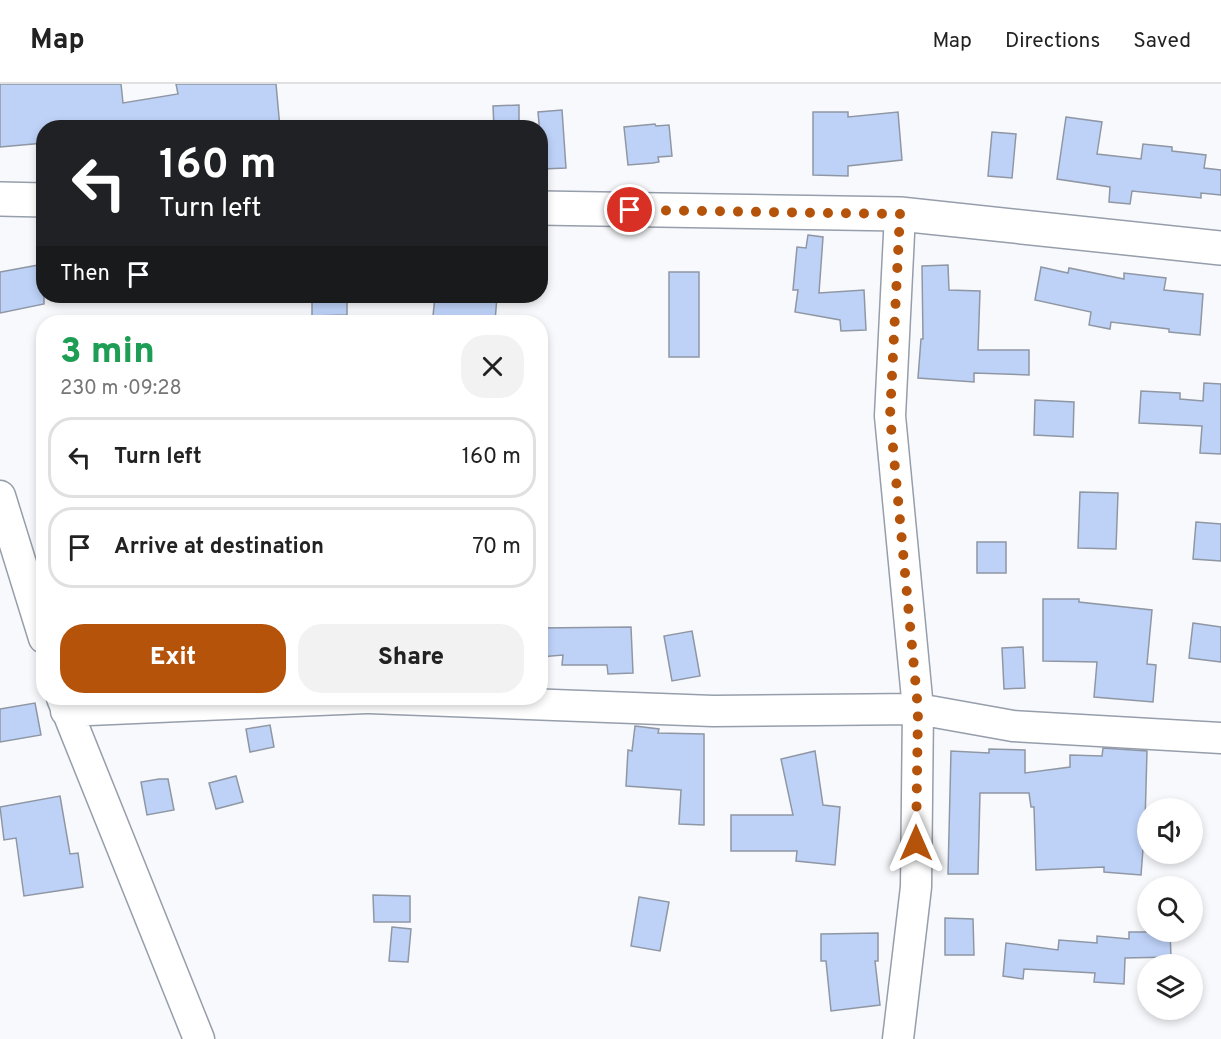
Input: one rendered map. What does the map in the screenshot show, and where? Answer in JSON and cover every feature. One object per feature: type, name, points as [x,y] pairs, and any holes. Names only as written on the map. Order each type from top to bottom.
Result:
[{"type":"street","points":[[0,199],[36,200]]},
{"type":"street","points":[[548,208],[900,214],[1221,248]]},
{"type":"street","points":[[898,1039],[916,887],[918,709],[890,416],[900,214]]},
{"type":"street","points":[[0,496],[36,612]]},
{"type":"street","points":[[64,705],[199,1039]]},
{"type":"street","points":[[548,705],[713,711],[918,709],[1013,726],[1221,738]]},
{"type":"building","points":[[0,84],[121,84],[123,103],[178,94],[176,84],[276,84],[279,120],[36,120],[36,144],[0,147]]},
{"type":"building","points":[[519,105],[519,120],[494,120],[493,106]]},
{"type":"building","points":[[562,110],[566,168],[548,169],[548,120],[539,120],[538,112]]},
{"type":"building","points":[[813,112],[848,112],[848,117],[898,112],[902,160],[848,166],[848,176],[813,175]]},
{"type":"building","points":[[1066,117],[1102,122],[1097,154],[1141,159],[1143,144],[1172,147],[1172,151],[1206,155],[1204,168],[1221,170],[1221,195],[1201,193],[1201,198],[1132,191],[1130,204],[1109,202],[1110,187],[1057,179]]},
{"type":"building","points":[[655,124],[656,126],[669,125],[672,156],[658,157],[659,162],[628,165],[624,127]]},
{"type":"building","points":[[992,132],[1016,134],[1012,178],[988,176]]},
{"type":"building","points":[[808,235],[823,237],[819,293],[864,290],[866,330],[841,331],[840,320],[795,312],[798,290],[793,290],[797,247],[806,248]]},
{"type":"building","points":[[36,265],[36,303],[44,304],[0,313],[0,272]]},
{"type":"building","points":[[948,265],[949,290],[980,291],[978,350],[1029,350],[1029,375],[974,373],[974,382],[918,378],[921,339],[923,339],[922,266]]},
{"type":"building","points":[[1041,267],[1068,273],[1069,268],[1124,279],[1124,273],[1166,278],[1164,290],[1203,294],[1200,335],[1111,322],[1110,329],[1089,325],[1091,312],[1035,300]]},
{"type":"building","points":[[669,272],[699,272],[699,357],[669,357]]},
{"type":"building","points":[[312,303],[347,303],[347,315],[312,315]]},
{"type":"building","points":[[434,303],[496,303],[496,315],[433,315]]},
{"type":"building","points":[[1204,383],[1221,384],[1221,454],[1200,453],[1202,426],[1139,423],[1141,391],[1180,393],[1180,399],[1203,401]]},
{"type":"building","points":[[1035,400],[1074,402],[1073,437],[1034,435]]},
{"type":"building","points":[[1080,492],[1118,493],[1116,549],[1078,548]]},
{"type":"building","points":[[1196,522],[1221,524],[1221,561],[1193,559]]},
{"type":"building","points":[[977,542],[1006,542],[1006,573],[977,573]]},
{"type":"building","points":[[1043,599],[1079,599],[1079,602],[1152,610],[1147,664],[1156,665],[1153,702],[1094,697],[1097,662],[1043,661]]},
{"type":"building","points":[[1193,623],[1221,627],[1221,662],[1189,658]]},
{"type":"building","points":[[631,627],[633,673],[608,674],[607,665],[562,665],[563,655],[548,656],[548,628]]},
{"type":"building","points":[[692,631],[700,676],[672,681],[664,636]]},
{"type":"building","points":[[1023,647],[1025,688],[1004,689],[1002,648]]},
{"type":"building","points":[[35,703],[41,735],[0,742],[0,709]]},
{"type":"building","points":[[270,725],[274,747],[250,752],[246,729]]},
{"type":"building","points":[[635,726],[659,729],[658,733],[704,734],[704,825],[679,824],[681,790],[626,786],[628,750],[632,751]]},
{"type":"building","points":[[1103,748],[1147,751],[1146,798],[1137,798],[1137,864],[1142,864],[1141,875],[1104,872],[1104,867],[1036,870],[1034,807],[1031,807],[1029,793],[980,793],[978,874],[948,874],[951,751],[989,753],[989,749],[1025,750],[1025,773],[1070,767],[1070,755],[1102,756]]},
{"type":"building","points":[[815,751],[823,805],[840,807],[835,865],[796,861],[797,851],[731,851],[731,815],[793,815],[781,759]]},
{"type":"building","points":[[236,776],[243,802],[216,809],[209,783]]},
{"type":"building","points":[[168,779],[174,810],[147,815],[141,782]]},
{"type":"building","points":[[60,796],[70,854],[78,853],[83,887],[24,896],[16,838],[4,840],[0,807]]},
{"type":"building","points":[[373,895],[410,896],[410,922],[374,922]]},
{"type":"building","points":[[639,897],[669,902],[660,951],[631,946]]},
{"type":"building","points":[[945,918],[973,919],[974,955],[945,955]]},
{"type":"building","points":[[392,927],[411,929],[408,962],[389,961]]},
{"type":"building","points":[[1129,932],[1137,932],[1137,942],[1170,942],[1171,954],[1137,954],[1137,958],[1125,958],[1124,984],[1094,982],[1095,973],[1024,969],[1023,979],[1003,976],[1006,943],[1058,950],[1059,940],[1097,943],[1097,936],[1129,939]]},
{"type":"building","points":[[878,933],[878,961],[875,961],[880,1005],[831,1011],[826,961],[821,961],[821,934]]},
{"type":"route","points":[[630,210],[900,214],[890,416],[918,709],[916,843]]}]
